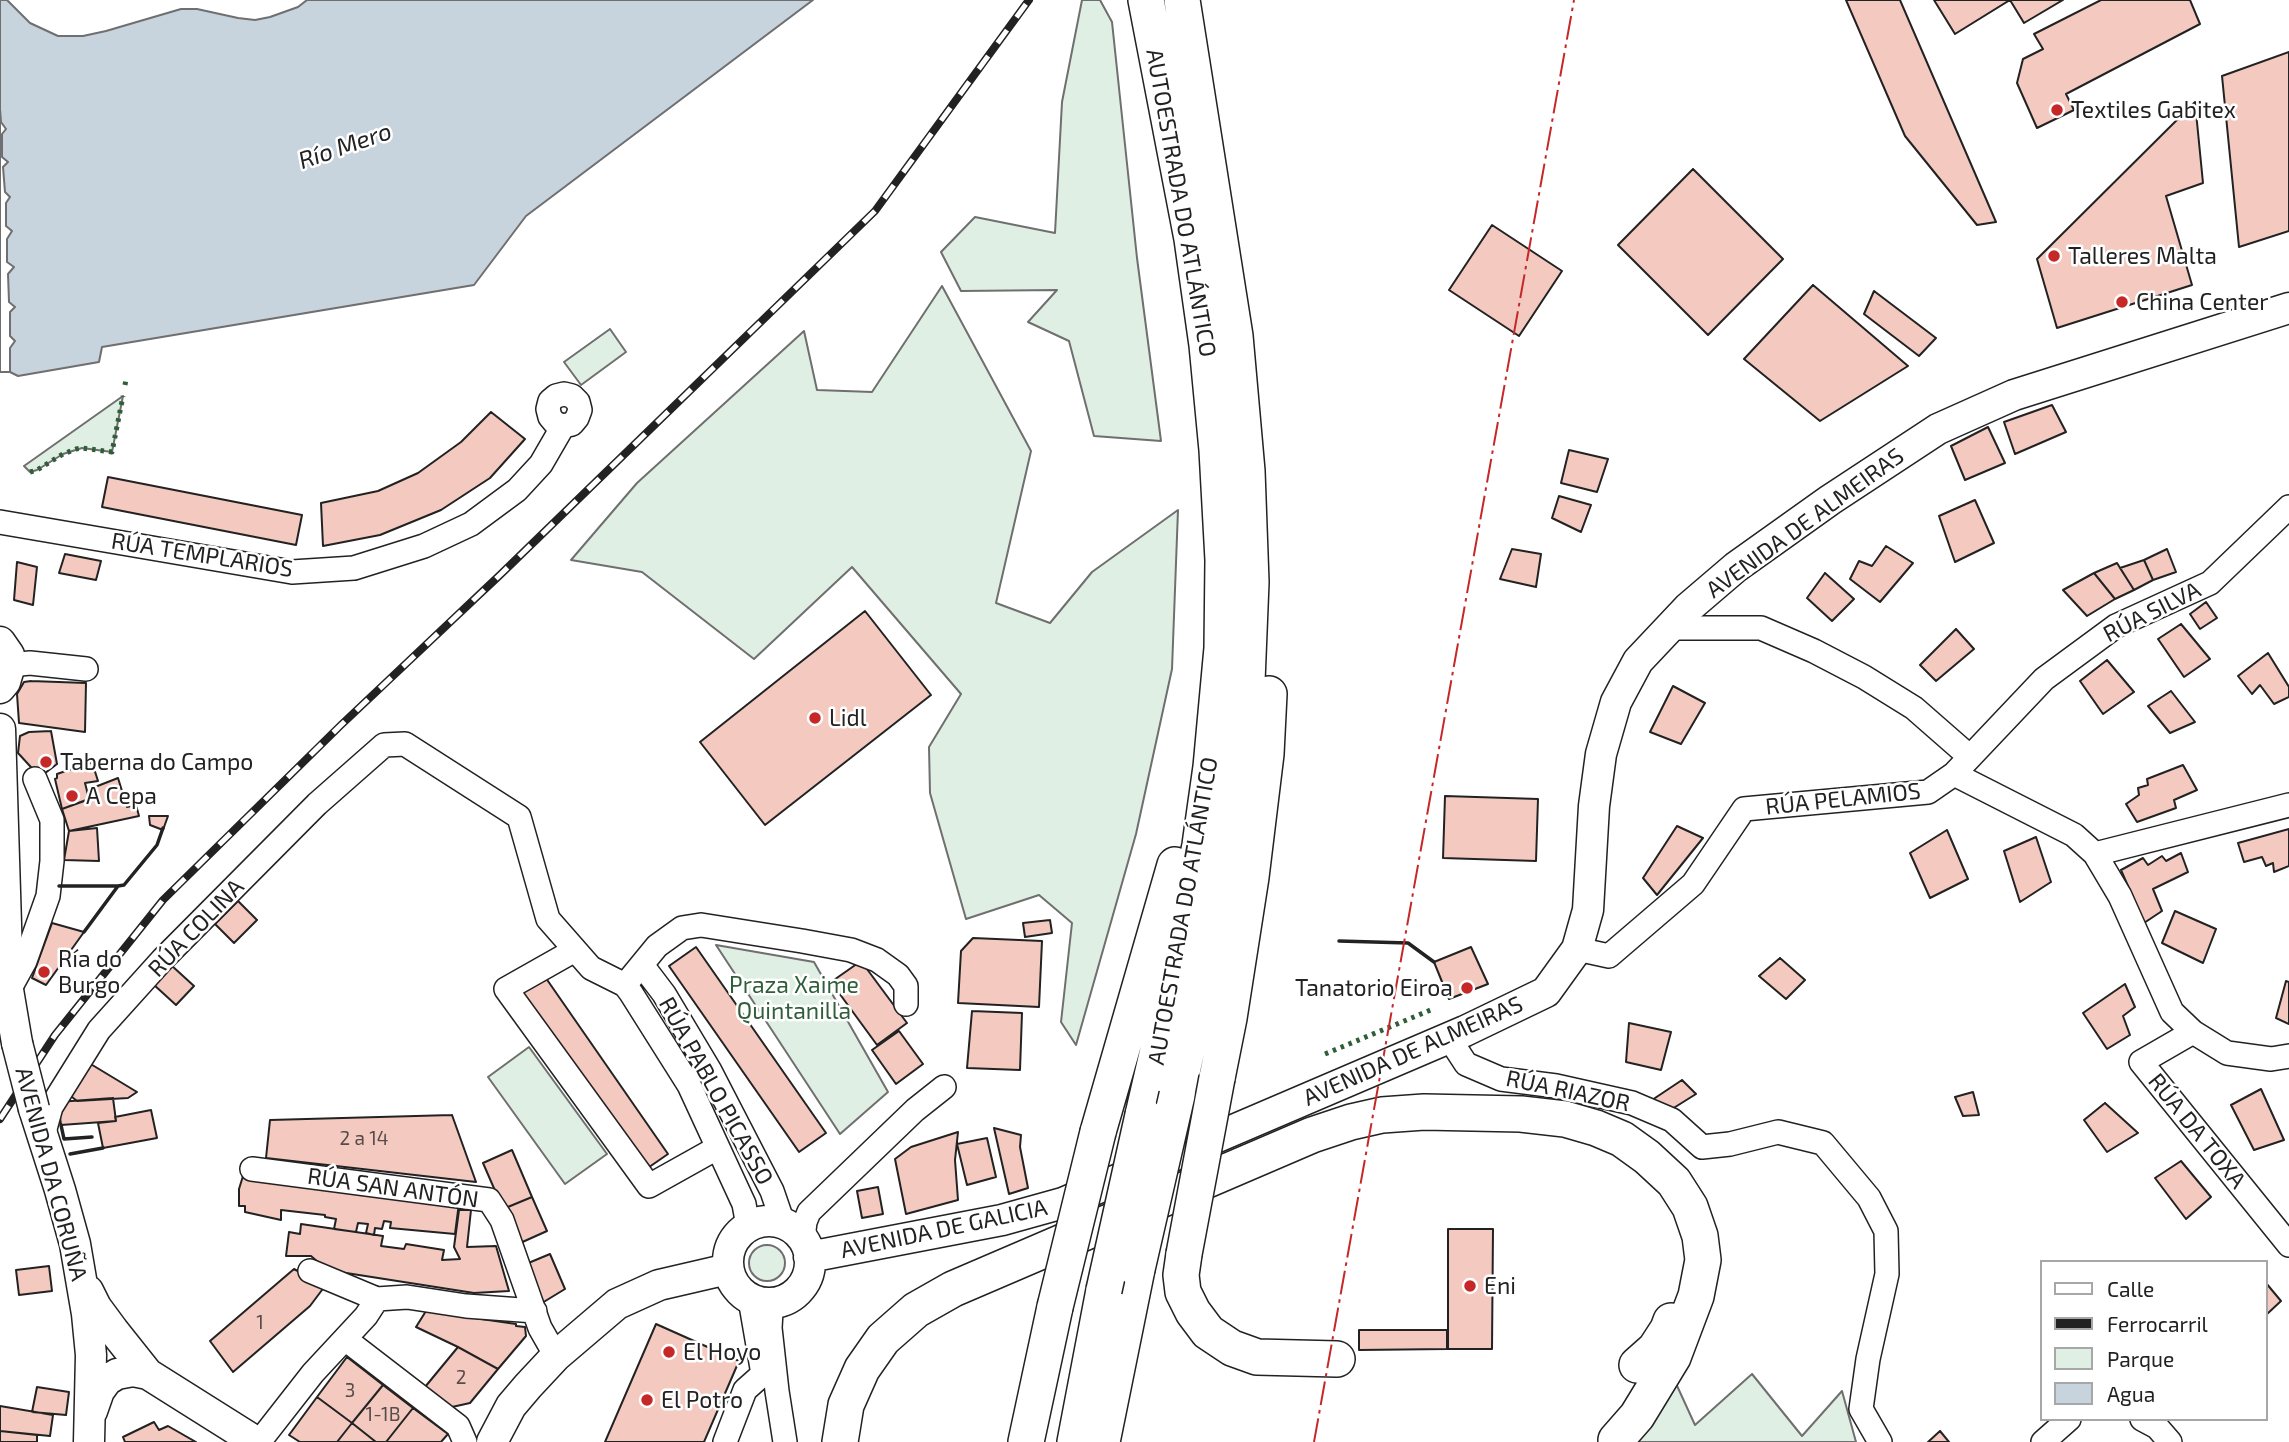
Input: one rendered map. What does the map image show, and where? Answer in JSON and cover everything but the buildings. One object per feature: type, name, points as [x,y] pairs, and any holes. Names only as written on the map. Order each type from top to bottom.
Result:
[{"type":"highway","name":"AUTOESTRADA DO ATLÁNTICO","points":[[1075,1442],[1104,1290],[1200,845],[1211,767],[1222,648],[1223,560],[1217,450],[1207,345],[1192,239],[1146,0]]},
{"type":"highway","name":"AUTOESTRADA DO ATLÁNTICO","points":[[1102,1442],[1137,1269],[1203,977],[1232,817],[1246,706],[1251,582],[1247,471],[1235,336],[1182,0]]},
{"type":"highway","points":[[1247,471],[1268,549],[1269,692],[1266,754],[1251,877],[1229,1018],[1181,1275],[1183,1292],[1193,1312],[1208,1332],[1232,1348],[1257,1357],[1337,1359]]},
{"type":"highway","points":[[1026,1442],[1055,1307],[1098,1132],[1190,814],[1211,767]]},
{"type":"highway","points":[[840,1442],[846,1405],[862,1369],[883,1339],[916,1310],[953,1289],[1312,1135],[1382,1115],[1424,1112],[1507,1114],[1565,1119],[1596,1128],[1622,1139],[1647,1157],[1674,1182],[1690,1207],[1700,1236],[1703,1260],[1696,1296],[1673,1357],[1637,1416],[1616,1440]]},
{"type":"highway","points":[[857,1442],[859,1420],[868,1391],[887,1361],[911,1335],[941,1312],[1297,1158],[1337,1143],[1376,1134],[1424,1128],[1545,1134],[1581,1141],[1616,1153],[1643,1174],[1665,1196],[1678,1220],[1684,1248],[1684,1277],[1668,1329],[1655,1349],[1625,1366],[1673,1357]]},
{"type":"main road","name":"AVENIDA DE ALMEIRAS","points":[[1231,1131],[1449,1038],[1546,992],[1577,949],[1588,910],[1594,806],[1601,754],[1616,702],[1638,661],[1668,628],[1736,567],[1830,500],[1938,429],[2014,395],[2289,308]]},
{"type":"main road","name":"AVENIDA DA CORUÑA","points":[[0,729],[4,985]]},
{"type":"main road","name":"AVENIDA DA CORUÑA","points":[[0,944],[8,1032],[60,1190],[88,1314],[91,1355],[89,1430]]},
{"type":"main road","name":"AVENIDA DE GALICIA","points":[[748,1226],[760,1221],[774,1220],[796,1227],[1002,1220],[1063,1203],[1231,1131]]},
{"type":"main road","points":[[748,1226],[737,1234],[730,1245],[728,1269],[733,1284],[742,1294],[763,1301]]},
{"type":"main road","name":"AVENIDA DE GALICIA","points":[[763,1301],[791,1297],[807,1278],[810,1265],[796,1227]]},
{"type":"main road","points":[[492,1439],[511,1406],[556,1356],[617,1304],[659,1285],[728,1269]]},
{"type":"main road","points":[[80,1274],[96,1307],[148,1374]]},
{"type":"main road","points":[[89,1430],[99,1391],[107,1380],[117,1374],[133,1371],[148,1374],[258,1442]]},
{"type":"street","name":"RÚA TEMPLARIOS","points":[[0,522],[292,572],[354,568],[424,547],[471,524],[517,490],[541,464],[563,426]]},
{"type":"street","name":"RÚA SILVA","points":[[1954,774],[2044,679],[2116,626],[2210,583],[2289,507]]},
{"type":"street","points":[[1668,628],[1762,628],[1864,677],[1914,708],[1970,757]]},
{"type":"street","points":[[3,665],[30,663],[86,669]]},
{"type":"street","name":"RÚA COLINA","points":[[38,1122],[51,1107],[99,1030],[163,960],[317,804],[384,746],[405,744],[519,817],[548,919],[575,950]]},
{"type":"street","points":[[1954,774],[2074,835],[2095,854],[2120,896],[2172,1012],[2193,1032],[2227,1053],[2271,1059],[2289,1056]]},
{"type":"street","name":"RÚA PELAMIOS","points":[[1577,949],[1609,956],[1693,884],[1744,810],[1928,792],[1954,774]]},
{"type":"street","points":[[4,985],[25,961],[48,895],[52,820],[35,779]]},
{"type":"street","points":[[2095,854],[2289,805]]},
{"type":"street","points":[[717,1148],[649,1186],[506,989],[575,950],[590,968],[625,985],[656,946],[682,928],[701,925],[850,950],[877,960],[898,975],[906,986],[906,1004]]},
{"type":"street","name":"RÚA PABLO PICASSO","points":[[642,965],[664,995],[710,1071],[772,1191],[796,1227]]},
{"type":"street","name":"RÚA PABLO PICASSO","points":[[625,985],[689,1085],[744,1204],[748,1226]]},
{"type":"street","name":"RÚA DA TOXA","points":[[2193,1032],[2141,1062],[2289,1245]]},
{"type":"street","name":"RÚA RIAZOR","points":[[1449,1038],[1466,1064],[1502,1079],[1556,1086],[1632,1103],[1672,1120],[1702,1147],[1730,1144],[1778,1132],[1823,1143],[1869,1199],[1886,1231],[1887,1274],[1868,1359],[1861,1409],[1880,1442]]},
{"type":"street","points":[[796,1227],[915,1110],[944,1087]]},
{"type":"street","name":"RÚA SAN ANTÓN","points":[[252,1169],[489,1200],[502,1220],[540,1328],[556,1356]]},
{"type":"street","points":[[310,1271],[377,1299],[407,1297],[466,1306],[535,1311]]},
{"type":"street","points":[[258,1442],[313,1373],[366,1316],[377,1299]]},
{"type":"street","points":[[724,1442],[745,1390],[763,1374],[763,1301]]},
{"type":"street","points":[[763,1301],[771,1311],[770,1328],[785,1442]]},
{"type":"street","points":[[345,1339],[458,1426],[465,1442]]},
{"type":"street","points":[[2043,1442],[2067,1421]]},
{"type":"street","points":[[2146,1421],[2157,1427],[2170,1442]]},
{"type":"green space","points":[[1082,0],[1100,0],[1112,22],[1137,258],[1161,441],[1094,436],[1069,341],[1028,322],[1057,290],[961,291],[941,252],[975,217],[1055,233],[1062,102]]},
{"type":"green space","points":[[942,286],[1031,451],[996,603],[1050,623],[1092,572],[1178,510],[1172,669],[1136,834],[1076,1045],[1061,1022],[1072,923],[1039,895],[966,919],[930,793],[929,747],[961,694],[852,567],[754,659],[642,572],[571,560],[637,483],[804,331],[817,390],[872,392]]},
{"type":"green space","points":[[610,329],[626,352],[581,385],[564,362]]},
{"type":"green space","points":[[123,396],[112,452],[82,448],[63,454],[37,470],[30,472],[24,466]]},
{"type":"green space","name":"Praza Xaime Quintanilla","points":[[716,945],[814,962],[888,1092],[840,1134]]},
{"type":"green space","points":[[529,1047],[607,1154],[565,1184],[488,1077]]},
{"type":"green space","points":[[767,1245],[780,1250],[785,1263],[780,1276],[767,1281],[754,1276],[749,1263],[754,1250]]},
{"type":"green space","points":[[1752,1374],[1802,1436],[1842,1391],[1856,1442],[1638,1442],[1673,1377],[1695,1425]]},
{"type":"water","name":"Río Mero","points":[[0,0],[7,0],[30,23],[58,36],[83,36],[181,9],[197,9],[255,20],[298,7],[307,0],[813,0],[526,216],[474,285],[102,347],[99,362],[18,376],[10,372],[0,372]]},
{"type":"pier","points":[[0,109],[1,122],[6,129],[2,134],[2,157],[8,162],[3,167],[5,192],[10,197],[6,203],[6,226],[12,231],[7,239],[7,262],[14,267],[8,274],[9,302],[15,307],[10,312],[10,336],[15,341],[10,348],[10,372],[0,372]]},
{"type":"railway","points":[[0,1119],[55,1035],[163,900],[875,211],[1029,0]]},
{"type":"hedge","points":[[125,385],[126,379]]},
{"type":"hedge","points":[[30,472],[76,449],[112,452],[123,396]]},
{"type":"hedge","points":[[1325,1054],[1433,1009]]},
{"type":"wall","points":[[118,886],[124,885],[157,845],[163,828]]},
{"type":"wall","points":[[59,886],[118,886],[84,932]]},
{"type":"wall","points":[[1339,941],[1408,943],[1434,962]]},
{"type":"wall","points":[[61,1125],[64,1139],[92,1137]]},
{"type":"wall","points":[[70,1154],[103,1148]]},
{"type":"power","points":[[1314,1442],[1574,0]]},
{"type":"place","name":"Textiles Gabitex","points":[[2057,110]]},
{"type":"place","name":"Talleres Malta","points":[[2054,256]]},
{"type":"place","name":"China Center","points":[[2122,302]]},
{"type":"place","name":"Lidl","points":[[815,718]]},
{"type":"place","name":"Taberna do Campo","points":[[46,762]]},
{"type":"place","name":"A Cepa","points":[[72,796]]},
{"type":"place","name":"Ría do Burgo","points":[[44,972]]},
{"type":"place","name":"Tanatorio Eiroa","points":[[1467,988]]},
{"type":"place","name":"Eni","points":[[1470,1286]]},
{"type":"place","name":"El Hoyo","points":[[669,1352]]},
{"type":"place","name":"El Potro","points":[[647,1400]]}]
